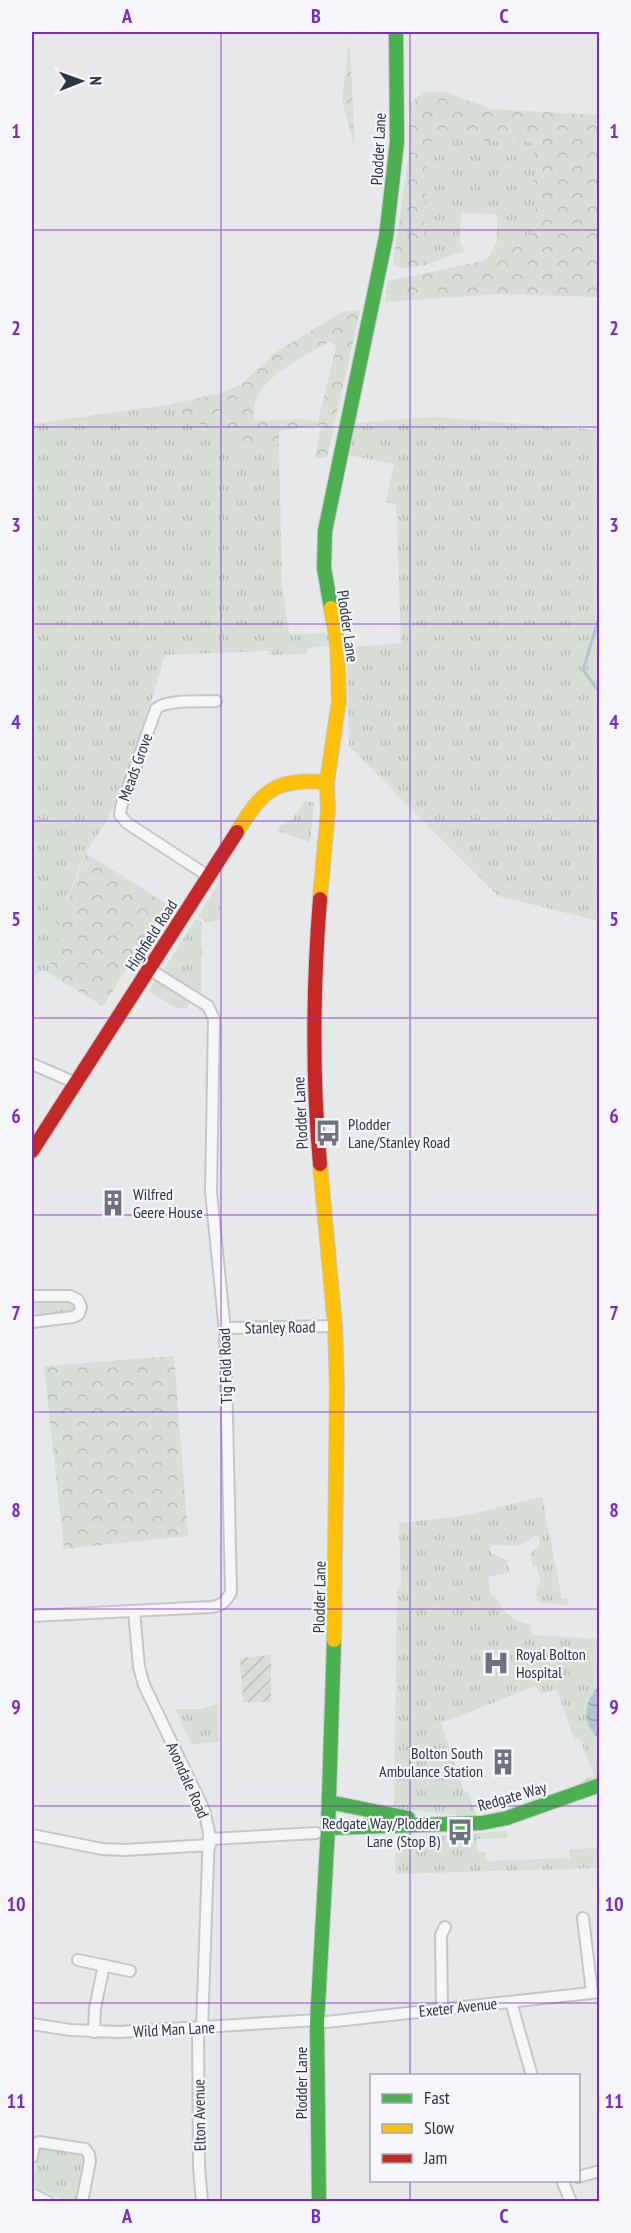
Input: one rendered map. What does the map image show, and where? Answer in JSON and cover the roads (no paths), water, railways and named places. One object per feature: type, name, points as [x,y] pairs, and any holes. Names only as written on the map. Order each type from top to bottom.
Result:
[{"type":"main road","name":"Plodder Lane","points":[[319,2202],[318,2021],[322,1831],[329,1802],[336,1598],[337,1388],[335,1326],[315,1110],[317,951],[327,782],[337,721],[339,686],[337,641],[326,583],[323,550],[347,422],[383,256],[393,188],[397,142],[396,32]]},
{"type":"main road","name":"Highfield Road","points":[[32,1151],[256,801],[278,785],[293,781],[327,782]]},
{"type":"main road","name":"Redgate Way","points":[[322,1831],[496,1821],[600,1785]]},
{"type":"main road","name":"Redgate Way","points":[[329,1802],[431,1824]]},
{"type":"street","name":"Meads Grove","points":[[208,876],[127,823],[120,815],[156,710],[161,705],[169,703],[216,701]]},
{"type":"street","name":"Tig Fold Road","points":[[32,1616],[219,1606],[231,1592],[225,1328],[211,1192],[214,1018],[208,1006],[149,969]]},
{"type":"street","points":[[32,1064],[76,1083]]},
{"type":"street","points":[[32,1296],[70,1296],[78,1300],[81,1307],[79,1314],[74,1317],[32,1322]]},
{"type":"street","name":"Stanley Road","points":[[225,1328],[335,1326]]},
{"type":"street","name":"Avondale Road","points":[[134,1611],[139,1667],[144,1686],[204,1810],[210,1842],[200,2028]]},
{"type":"street","points":[[32,1835],[102,1849],[125,1850],[322,1831]]},
{"type":"street","points":[[583,1918],[596,1992]]},
{"type":"street","points":[[442,2009],[441,1935],[445,1927]]},
{"type":"street","points":[[78,1960],[130,1971]]},
{"type":"street","points":[[94,2032],[95,2008],[104,1965]]},
{"type":"street","name":"Exeter Avenue","points":[[318,2021],[596,1992]]},
{"type":"street","points":[[511,2002],[531,2074]]},
{"type":"street","name":"Wild Man Lane","points":[[32,2024],[94,2032],[318,2021]]},
{"type":"street","name":"Elton Avenue","points":[[200,2028],[199,2168],[202,2202]]},
{"type":"street","points":[[32,2157],[34,2145],[39,2142],[85,2149],[90,2161],[82,2202]]},
{"type":"street","points":[[580,2178],[600,2171]]},
{"type":"street","points":[[564,2182],[571,2202]]},
{"type":"street","points":[[32,2194],[48,2202]]},
{"type":"water","points":[[599,1686],[599,1739],[589,1726],[586,1712],[590,1699]]},
{"type":"waterway","points":[[600,615],[583,670],[600,693]]},
{"type":"place","name":"Plodder Lane/Stanley Road","points":[[328,1133]]},
{"type":"place","name":"Wilfred Geere House","points":[[113,1203]]},
{"type":"place","name":"Royal Bolton Hospital","points":[[496,1663]]},
{"type":"place","name":"Bolton South Ambulance Station","points":[[503,1762]]},
{"type":"place","name":"Redgate Way/Plodder Lane (Stop B)","points":[[460,1832]]}]
